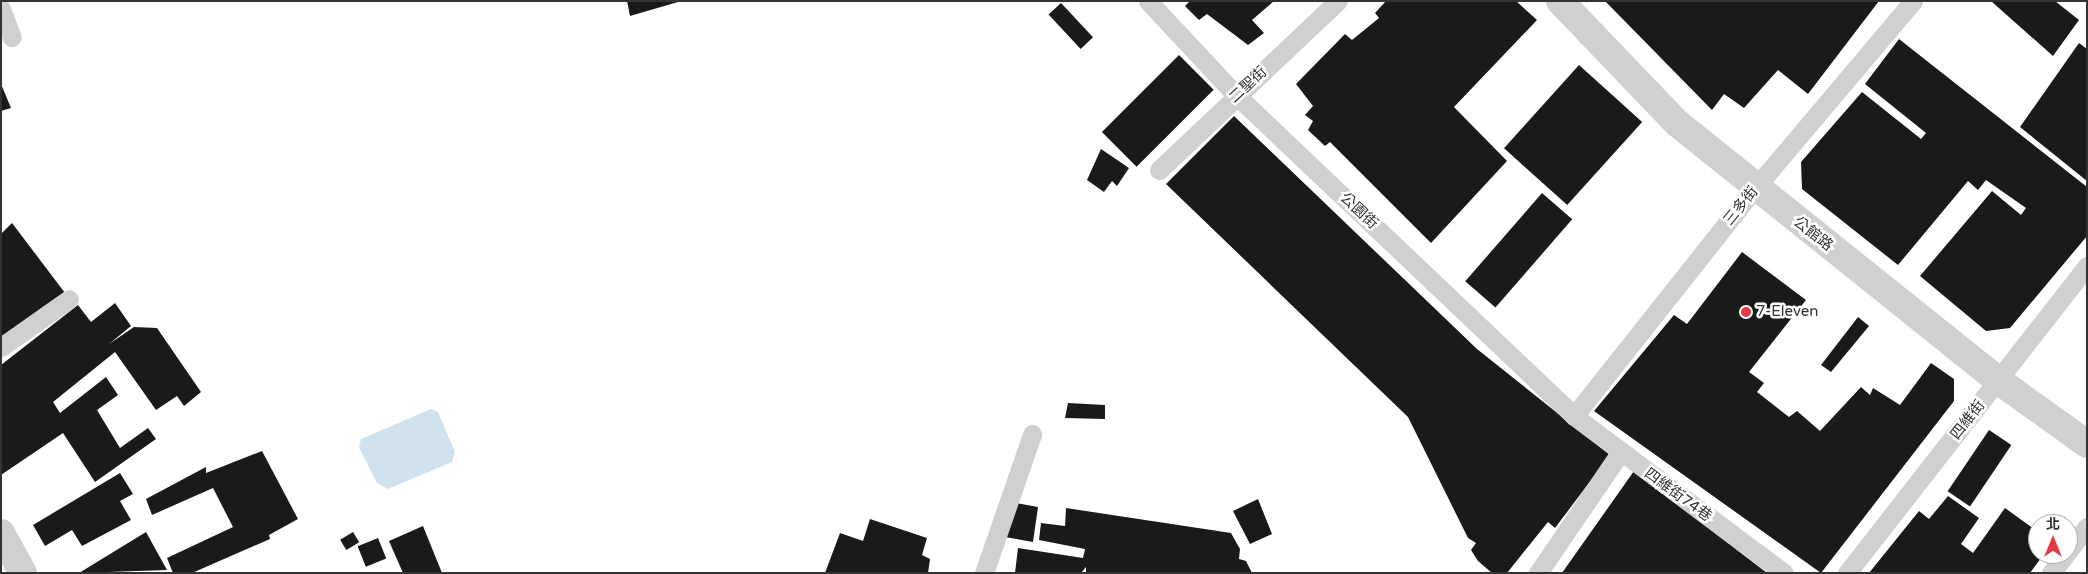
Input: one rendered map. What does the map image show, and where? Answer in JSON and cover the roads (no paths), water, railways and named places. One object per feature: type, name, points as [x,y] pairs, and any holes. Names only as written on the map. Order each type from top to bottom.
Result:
[{"type":"street","name":"公館路","points":[[1560,1],[1676,123],[1999,381],[2087,444]]},
{"type":"street","points":[[1,533],[24,573]]},
{"type":"lane","name":"公園街","points":[[1148,1],[1236,95],[1574,416]]},
{"type":"lane","name":"二聖街","points":[[1159,170],[1236,95],[1338,1]]},
{"type":"lane","name":"三多街","points":[[1574,416],[1755,188],[1913,1]]},
{"type":"lane","points":[[1,9],[12,37]]},
{"type":"lane","name":"四維街","points":[[1847,573],[2087,266]]},
{"type":"lane","points":[[1,347],[69,299]]},
{"type":"lane","name":"四維街74巷","points":[[1574,416],[1620,453],[1784,573]]},
{"type":"lane","points":[[984,573],[1032,434]]},
{"type":"lane","points":[[1538,573],[1620,453]]},
{"type":"lane","points":[[2078,538],[2087,527]]},
{"type":"water","points":[[431,409],[438,412],[455,452],[452,462],[388,489],[377,483],[359,447],[361,439]]},
{"type":"place","name":"7-Eleven","points":[[1746,312]]}]
